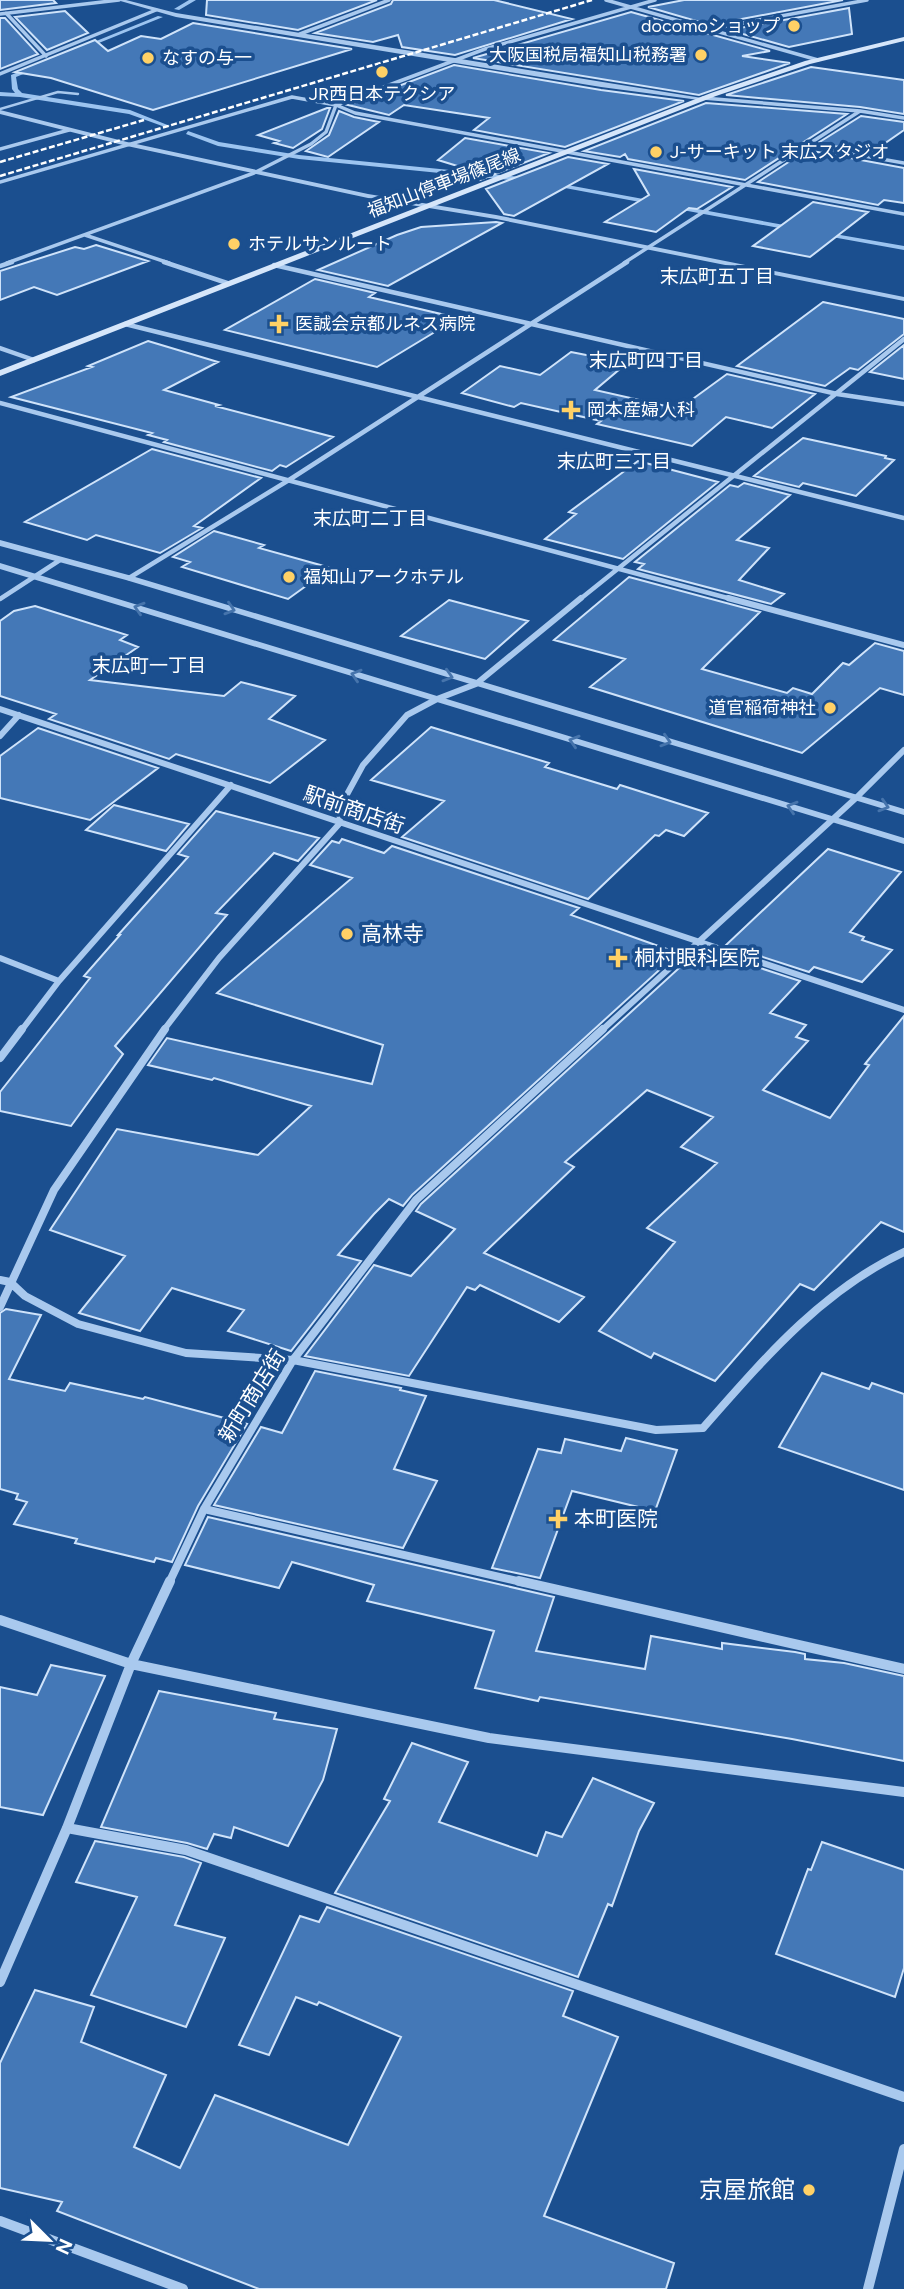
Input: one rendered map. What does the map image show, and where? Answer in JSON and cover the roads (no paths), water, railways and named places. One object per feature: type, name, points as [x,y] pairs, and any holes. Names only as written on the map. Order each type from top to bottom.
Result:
[{"type":"main road","name":"福知山停車場篠尾線","points":[[0,373],[568,152],[699,98],[818,60],[904,39]]},
{"type":"street","points":[[0,13],[119,0],[156,10],[453,61],[699,98],[860,111],[904,118]]},
{"type":"street","points":[[300,34],[389,0]]},
{"type":"street","points":[[606,0],[818,60]]},
{"type":"street","points":[[0,266],[254,173],[312,144],[326,132],[336,105],[453,61],[655,0]]},
{"type":"street","points":[[710,29],[867,0]]},
{"type":"street","points":[[0,74],[156,10]]},
{"type":"street","points":[[6,13],[46,56]]},
{"type":"street","points":[[0,182],[292,97],[336,105],[355,113],[904,214]]},
{"type":"street","points":[[0,110],[69,130],[254,173],[904,299]]},
{"type":"street","points":[[129,578],[289,480],[860,111]]},
{"type":"street","points":[[0,149],[69,130]]},
{"type":"street","points":[[808,146],[904,163]]},
{"type":"street","points":[[85,234],[227,284]]},
{"type":"street","points":[[274,265],[837,394],[904,404]]},
{"type":"street","points":[[125,324],[904,518]]},
{"type":"street","points":[[0,1307],[54,1191],[170,1021],[219,958],[340,822],[339,809],[363,765],[407,715],[437,699],[476,684],[904,339]]},
{"type":"street","points":[[0,348],[34,360]]},
{"type":"street","points":[[0,403],[904,645]]},
{"type":"street","points":[[0,543],[129,578],[904,812]]},
{"type":"street","points":[[0,599],[60,560]]},
{"type":"street","points":[[0,566],[904,841]]},
{"type":"street","name":"駅前商店街","points":[[0,709],[904,1010]]},
{"type":"street","points":[[0,736],[19,715]]},
{"type":"street","name":"新町商店街","points":[[0,1982],[67,1828],[131,1664],[204,1509],[293,1360],[416,1200],[833,819],[904,750]]},
{"type":"street","points":[[0,1058],[59,981],[231,785]]},
{"type":"street","points":[[0,958],[59,981]]},
{"type":"street","points":[[0,1280],[10,1282],[25,1296],[78,1324],[186,1353],[293,1360],[656,1430],[703,1428],[785,1336],[868,1269],[904,1252]]},
{"type":"street","points":[[204,1509],[904,1669]]},
{"type":"street","points":[[0,1620],[131,1664],[489,1738],[904,1792]]},
{"type":"street","points":[[67,1828],[186,1850],[904,2097]]},
{"type":"street","points":[[868,2289],[904,2149]]},
{"type":"street","points":[[0,2221],[183,2289]]},
{"type":"lane","points":[[0,110],[38,96],[58,92],[78,94]]},
{"type":"waterway","points":[[177,9],[193,0]]},
{"type":"waterway","points":[[82,48],[160,17]]},
{"type":"waterway","points":[[20,95],[15,89],[13,76],[36,67]]},
{"type":"waterway","points":[[0,94],[20,95]]},
{"type":"waterway","points":[[20,95],[130,112],[167,126]]},
{"type":"waterway","points":[[188,133],[218,144],[299,157],[530,180]]},
{"type":"waterway","points":[[551,184],[795,229]]},
{"type":"waterway","points":[[823,234],[904,248]]},
{"type":"railway","points":[[0,176],[592,0]]},
{"type":"railway","points":[[0,162],[144,120]]},
{"type":"place","name":"docomoショップ","points":[[794,26]]},
{"type":"place","name":"大阪国税局福知山税務署","points":[[701,55]]},
{"type":"place","name":"なすの与一","points":[[148,58]]},
{"type":"place","name":"JR西日本テクシア","points":[[382,72]]},
{"type":"place","name":"J-サーキット 末広スタジオ","points":[[656,152]]},
{"type":"place","name":"ホテルサンルート","points":[[234,244]]},
{"type":"place","name":"医誠会京都ルネス病院","points":[[279,324]]},
{"type":"place","name":"岡本産婦人科","points":[[571,410]]},
{"type":"place","name":"福知山アークホテル","points":[[289,577]]},
{"type":"place","name":"道官稲荷神社","points":[[830,708]]},
{"type":"place","name":"高林寺","points":[[347,934]]},
{"type":"place","name":"桐村眼科医院","points":[[618,958]]},
{"type":"place","name":"本町医院","points":[[558,1519]]},
{"type":"place","name":"京屋旅館","points":[[809,2190]]},
{"type":"district","name":"末広町五丁目","points":[[717,276]]},
{"type":"district","name":"末広町四丁目","points":[[646,360]]},
{"type":"district","name":"末広町三丁目","points":[[614,461]]},
{"type":"district","name":"末広町二丁目","points":[[370,518]]},
{"type":"district","name":"末広町一丁目","points":[[149,665]]}]
